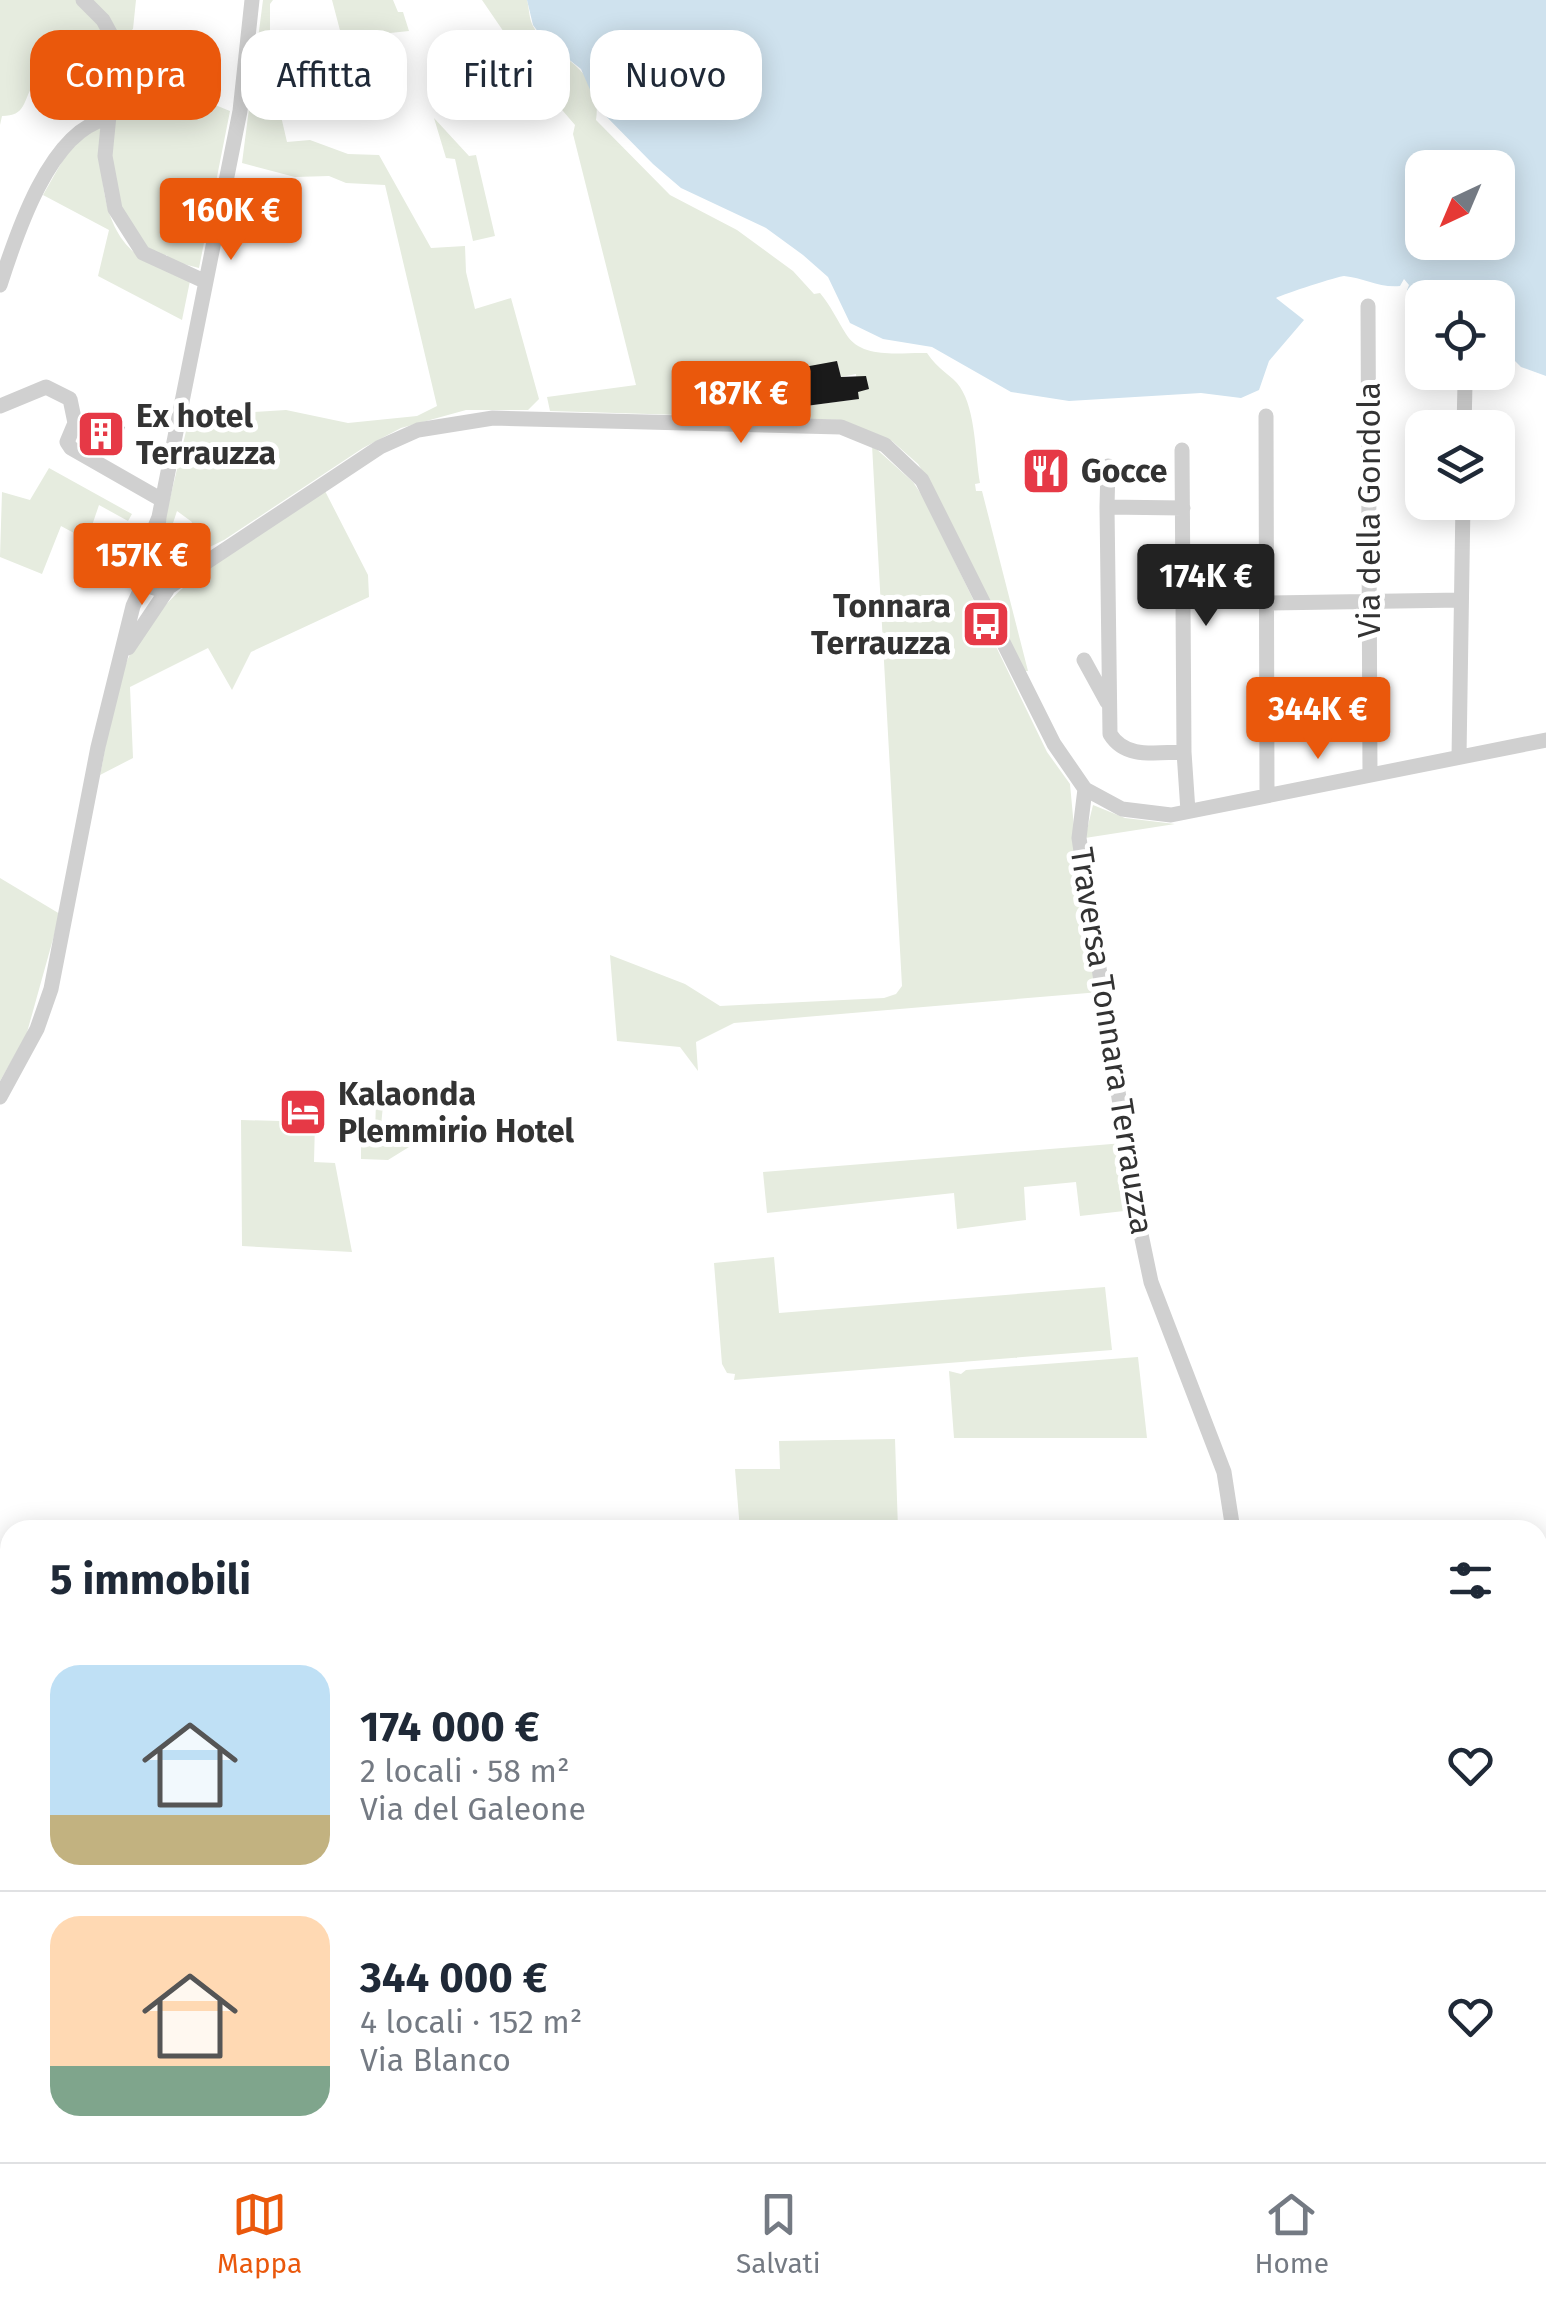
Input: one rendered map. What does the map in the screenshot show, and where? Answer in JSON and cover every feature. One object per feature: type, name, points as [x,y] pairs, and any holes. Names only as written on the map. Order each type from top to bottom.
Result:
[{"type":"street","points":[[83,0],[108,30]]},
{"type":"street","points":[[169,577],[156,548],[160,508],[240,111],[252,0]]},
{"type":"street","points":[[0,286],[17,233],[60,152],[80,129],[105,120]]},
{"type":"street","points":[[108,120],[105,156],[110,194],[128,235],[154,260],[204,281]]},
{"type":"street","name":"Via della Gondola","points":[[1368,306],[1370,775]]},
{"type":"street","points":[[0,406],[46,387],[70,399],[75,412],[67,442],[70,448],[160,508]]},
{"type":"street","points":[[1266,416],[1268,795]]},
{"type":"street","points":[[160,508],[146,548],[151,587],[233,544],[380,448],[418,430],[460,420],[841,427],[885,445],[922,480],[1054,744],[1085,789],[1106,803],[1141,814],[1172,815],[1546,740]]},
{"type":"street","points":[[1182,450],[1184,752],[1188,811]]},
{"type":"street","points":[[1108,466],[1110,734],[1122,748],[1137,753],[1184,752]]},
{"type":"street","points":[[1108,508],[1183,508]]},
{"type":"street","points":[[1459,757],[1463,520]]},
{"type":"street","points":[[0,1097],[37,1029],[51,989],[98,747],[133,606],[155,566],[169,577]]},
{"type":"street","points":[[120,666],[169,577]]},
{"type":"street","points":[[1266,603],[1462,600]]},
{"type":"street","points":[[1084,660],[1109,705]]},
{"type":"street","name":"Traversa Tonnara Terrauzza","points":[[1085,789],[1078,838],[1137,1215],[1151,1282],[1224,1472],[1231,1520]]},
{"type":"shaded area","points":[[0,0],[77,0],[103,30],[30,30],[30,91],[20,110],[2,116],[0,125]]},
{"type":"shaded area","points":[[92,0],[136,0],[133,29],[111,30]]},
{"type":"shaded area","points":[[263,0],[273,0],[270,30],[259,30]]},
{"type":"shaded area","points":[[332,0],[393,0],[398,12],[403,12],[409,31],[407,30],[340,30]]},
{"type":"shaded area","points":[[482,0],[527,0],[536,30],[503,30]]},
{"type":"shaded area","points":[[570,61],[590,84],[590,120],[596,120],[670,195],[737,230],[793,271],[814,294],[820,293],[846,334],[862,348],[882,353],[927,353],[957,383],[972,421],[980,483],[975,484],[976,491],[982,491],[1028,671],[1024,671],[934,489],[918,464],[892,441],[841,420],[550,411],[547,397],[636,385],[573,134],[575,125],[570,119]],"holes":[[[837,361],[841,377],[856,374],[858,399],[798,407]]]},
{"type":"shaded area","points":[[221,107],[230,111],[199,268],[148,250],[122,212],[111,155],[115,120],[221,120]]},
{"type":"shaded area","points":[[248,120],[282,120],[287,142],[310,140],[348,154],[379,155],[431,248],[465,246],[466,272],[475,309],[511,298],[539,399],[528,410],[466,410],[401,428],[363,448],[224,540],[177,563],[178,554],[162,542],[176,548],[185,542],[192,522],[177,511],[170,532],[163,528],[192,406],[207,415],[286,410],[348,423],[417,416],[437,406],[385,185],[346,183],[329,176],[295,177],[242,163]]},
{"type":"shaded area","points":[[435,120],[469,156],[476,155],[495,236],[473,241],[455,159],[446,158]]},
{"type":"shaded area","points":[[100,128],[102,180],[110,214],[126,244],[139,256],[190,281],[182,320],[98,276],[109,230],[43,195],[76,137]]},
{"type":"shaded area","points":[[872,445],[913,482],[925,500],[1047,752],[1070,784],[1076,849],[1100,992],[734,1023],[696,1042],[698,1071],[680,1047],[617,1041],[610,955],[685,984],[720,1006],[884,998],[896,994],[902,986]]},
{"type":"shaded area","points":[[49,468],[132,514],[128,521],[99,505],[87,540],[61,526],[42,574],[0,557],[2,492],[30,500]]},
{"type":"shaded area","points":[[325,491],[368,575],[369,597],[251,652],[232,690],[208,648],[130,687],[133,758],[100,775],[121,676],[151,621],[220,559]]},
{"type":"shaded area","points":[[1093,805],[1125,818],[1175,824],[1085,838]]},
{"type":"shaded area","points":[[0,878],[60,914],[26,1036],[0,1081]]},
{"type":"shaded area","points":[[376,1100],[401,1102],[400,1107],[383,1105],[380,1137],[430,1134],[388,1160],[361,1159],[361,1137],[375,1136]]},
{"type":"shaded area","points":[[241,1120],[315,1122],[314,1162],[335,1163],[352,1252],[242,1246]]},
{"type":"shaded area","points":[[1124,1143],[1133,1210],[1080,1216],[1076,1182],[1024,1187],[1026,1220],[957,1229],[954,1193],[767,1213],[763,1172]]},
{"type":"shaded area","points":[[774,1257],[779,1313],[1105,1287],[1112,1350],[734,1380],[735,1374],[727,1373],[722,1364],[714,1263]]},
{"type":"shaded area","points":[[1138,1357],[1147,1438],[954,1438],[949,1371],[961,1374],[966,1370]]},
{"type":"shaded area","points":[[895,1439],[898,1520],[739,1520],[735,1469],[780,1469],[779,1441]]},
{"type":"water","points":[[527,0],[1546,0],[1546,376],[1515,361],[1515,280],[1404,279],[1400,286],[1392,286],[1344,276],[1276,298],[1304,320],[1269,361],[1259,390],[1241,398],[1201,393],[1069,401],[1011,392],[932,347],[883,339],[850,323],[828,277],[803,255],[766,228],[681,188],[610,120],[762,120],[762,30],[590,30],[590,90],[581,69],[570,60],[570,30],[537,30]]},
{"type":"building","points":[[837,361],[841,377],[866,376],[869,389],[858,392],[859,399],[798,407],[793,369]]},
{"type":"building","name":"Ex hotel Terrauzza","points":[[106,417],[125,427],[120,442],[110,439],[105,452],[101,452],[80,440],[85,428],[91,430],[93,422],[104,425]]},
{"type":"place","name":"Ex hotel Terrauzza","points":[[101,434]]},
{"type":"place","name":"Gocce","points":[[1046,471]]},
{"type":"place","name":"Tonnara Terrauzza","points":[[986,624]]},
{"type":"place","name":"Kalaonda Plemmirio Hotel","points":[[303,1112]]}]
